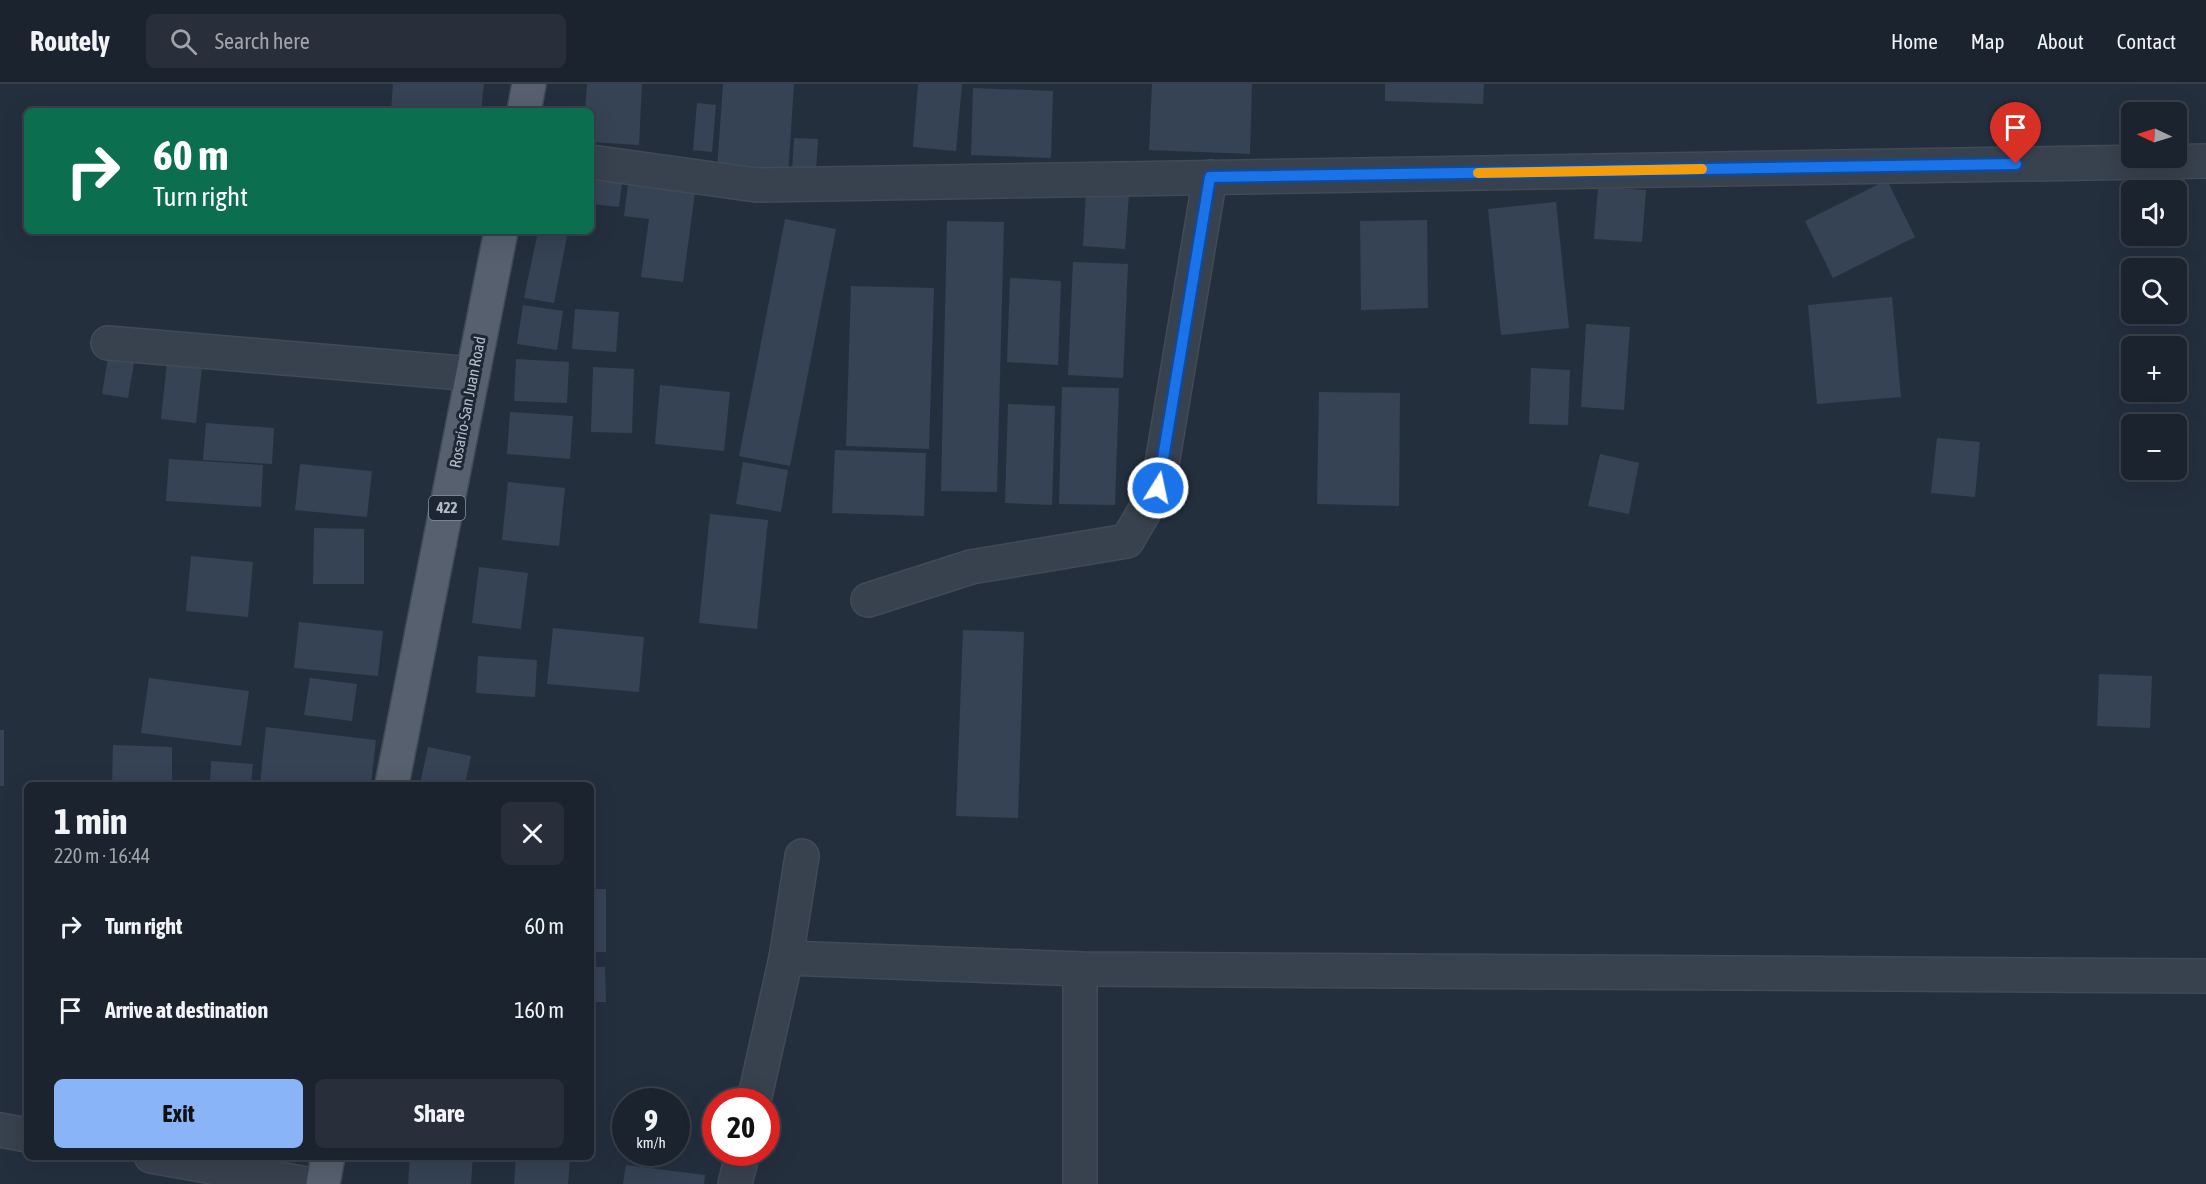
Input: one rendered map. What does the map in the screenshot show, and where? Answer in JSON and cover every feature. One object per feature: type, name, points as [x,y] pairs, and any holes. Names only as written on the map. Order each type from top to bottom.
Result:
[{"type":"main road","points":[[525,108],[529,84]]},
{"type":"main road","name":"Rosario-San Juan Road","points":[[392,782],[500,234]]},
{"type":"main road","points":[[323,1184],[327,1160]]},
{"type":"street","points":[[594,162],[756,185],[2206,161]]},
{"type":"street","points":[[868,600],[971,567],[1127,542],[1158,488],[1210,177]]},
{"type":"street","points":[[108,343],[473,374]]},
{"type":"street","points":[[757,1088],[786,958],[802,856]]},
{"type":"street","points":[[786,958],[1080,969],[2206,976]]},
{"type":"street","points":[[1080,969],[1080,1184]]},
{"type":"street","points":[[0,1130],[24,1134]]},
{"type":"street","points":[[173,1160],[307,1184]]},
{"type":"street","points":[[735,1184],[740,1166]]},
{"type":"building","points":[[393,84],[484,84],[481,108],[391,108]]},
{"type":"building","points":[[587,84],[642,84],[639,145],[594,142],[594,108],[585,108]]},
{"type":"building","points":[[723,84],[794,84],[788,175],[717,170]]},
{"type":"building","points":[[918,84],[962,84],[956,151],[913,147]]},
{"type":"building","points":[[1152,84],[1252,84],[1250,154],[1149,150]]},
{"type":"building","points":[[1385,84],[1484,84],[1483,104],[1385,101]]},
{"type":"building","points":[[973,88],[1053,91],[1051,158],[971,155]]},
{"type":"building","points":[[697,103],[716,105],[712,152],[693,150]]},
{"type":"building","points":[[794,138],[818,139],[816,171],[792,170]]},
{"type":"building","points":[[594,171],[623,175],[619,207],[594,204]]},
{"type":"building","points":[[629,177],[696,185],[683,282],[641,277],[649,219],[624,216]]},
{"type":"building","points":[[1887,180],[1915,237],[1833,278],[1805,221]]},
{"type":"building","points":[[1598,187],[1646,190],[1642,242],[1594,239]]},
{"type":"building","points":[[1086,191],[1129,194],[1125,249],[1083,246]]},
{"type":"building","points":[[1556,202],[1569,328],[1501,335],[1488,209]]},
{"type":"building","points":[[785,219],[836,229],[790,466],[739,456]]},
{"type":"building","points":[[1427,220],[1428,308],[1361,310],[1360,221]]},
{"type":"building","points":[[947,221],[1004,222],[997,492],[941,491]]},
{"type":"building","points":[[537,234],[567,234],[554,303],[524,298]]},
{"type":"building","points":[[1073,262],[1128,264],[1123,378],[1068,375]]},
{"type":"building","points":[[1010,278],[1061,281],[1058,365],[1007,362]]},
{"type":"building","points":[[851,286],[934,288],[929,449],[846,446]]},
{"type":"building","points":[[1892,297],[1901,397],[1817,404],[1808,305]]},
{"type":"building","points":[[523,305],[563,311],[557,350],[517,344]]},
{"type":"building","points":[[575,309],[619,312],[616,352],[572,349]]},
{"type":"building","points":[[1586,324],[1630,327],[1624,410],[1581,407]]},
{"type":"building","points":[[108,358],[134,363],[128,398],[102,394]]},
{"type":"building","points":[[516,359],[569,362],[567,403],[514,401]]},
{"type":"building","points":[[167,362],[202,366],[196,423],[161,419]]},
{"type":"building","points":[[593,367],[634,369],[632,433],[591,432]]},
{"type":"building","points":[[1531,368],[1570,370],[1568,425],[1529,424]]},
{"type":"building","points":[[660,385],[730,392],[724,451],[655,444]]},
{"type":"building","points":[[1062,387],[1119,388],[1115,505],[1059,504]]},
{"type":"building","points":[[1319,392],[1400,393],[1399,506],[1317,504]]},
{"type":"building","points":[[1008,404],[1055,406],[1052,505],[1005,503]]},
{"type":"building","points":[[510,412],[573,416],[570,459],[507,454]]},
{"type":"building","points":[[206,423],[274,428],[272,464],[203,460]]},
{"type":"building","points":[[1937,438],[1980,442],[1975,497],[1931,493]]},
{"type":"building","points":[[835,450],[926,453],[924,516],[832,513]]},
{"type":"building","points":[[1600,454],[1639,463],[1629,514],[1588,506]]},
{"type":"building","points":[[169,459],[263,465],[261,507],[166,501]]},
{"type":"building","points":[[743,462],[788,470],[781,512],[736,504]]},
{"type":"building","points":[[300,464],[372,471],[367,517],[295,510]]},
{"type":"building","points":[[508,482],[565,488],[559,546],[502,540]]},
{"type":"building","points":[[710,514],[768,520],[757,629],[699,623]]},
{"type":"building","points":[[314,528],[364,529],[364,584],[313,584]]},
{"type":"building","points":[[191,556],[253,562],[248,617],[186,611]]},
{"type":"building","points":[[479,567],[528,573],[521,629],[472,623]]},
{"type":"building","points":[[299,622],[383,631],[378,676],[294,668]]},
{"type":"building","points":[[553,628],[644,637],[639,692],[547,684]]},
{"type":"building","points":[[963,630],[1024,632],[1018,818],[956,816]]},
{"type":"building","points":[[478,656],[537,660],[535,697],[476,693]]},
{"type":"building","points":[[2099,674],[2152,676],[2150,728],[2097,726]]},
{"type":"building","points":[[149,678],[249,691],[241,746],[141,733]]},
{"type":"building","points":[[310,678],[357,684],[352,721],[304,715]]},
{"type":"building","points":[[266,727],[376,740],[371,782],[260,782]]},
{"type":"building","points":[[0,730],[4,730],[4,786],[0,786]]},
{"type":"building","points":[[113,745],[172,747],[172,782],[112,782]]},
{"type":"building","points":[[428,747],[471,756],[465,782],[420,782]]},
{"type":"building","points":[[211,761],[253,764],[251,782],[210,782]]},
{"type":"building","points":[[594,889],[606,889],[606,952],[594,952]]},
{"type":"building","points":[[594,967],[605,967],[606,1002],[594,1002]]},
{"type":"building","points":[[410,1160],[473,1160],[471,1184],[408,1184]]},
{"type":"building","points":[[516,1160],[570,1160],[568,1184],[514,1184]]},
{"type":"building","points":[[626,1166],[705,1175],[704,1184],[623,1184]]},
{"type":"slow traffic","points":[[1478,173],[1702,169]]},
{"type":"route","points":[[1158,488],[1210,177],[2016,164]]}]
